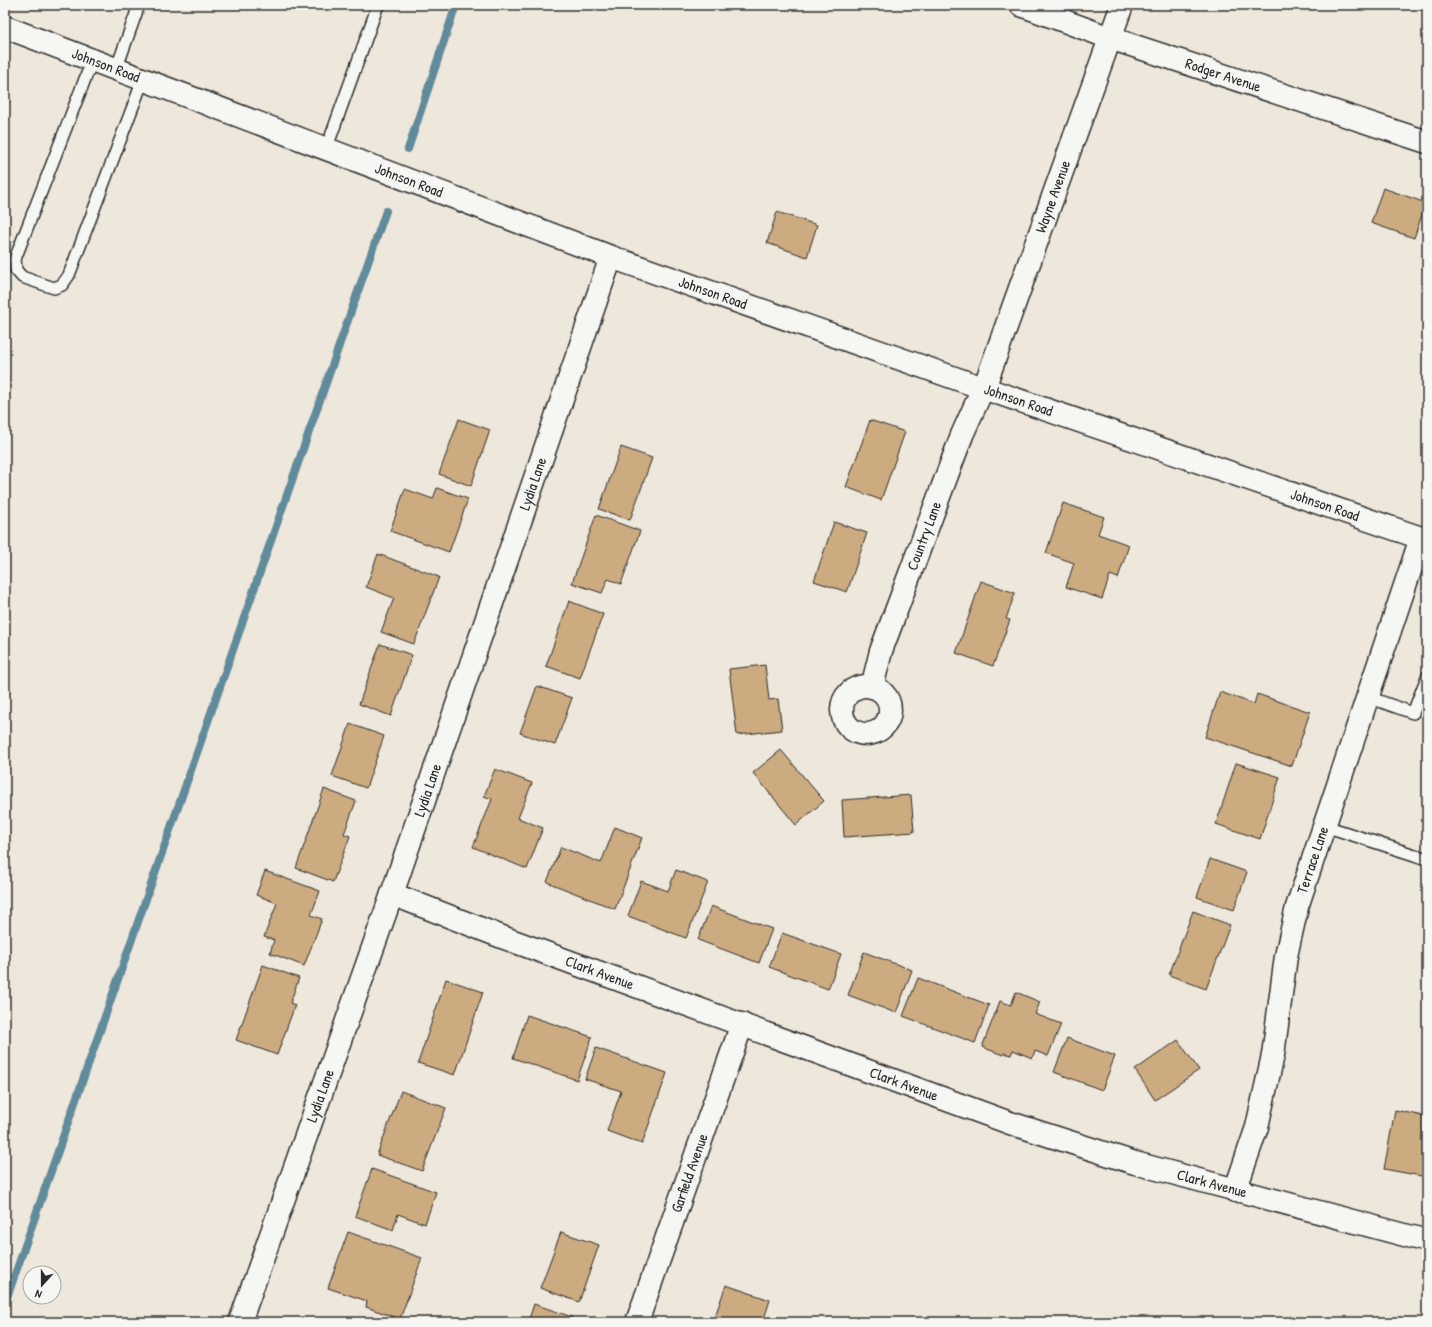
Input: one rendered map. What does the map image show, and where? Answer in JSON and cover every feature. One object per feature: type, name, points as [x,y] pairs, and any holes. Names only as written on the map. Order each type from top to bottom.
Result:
[{"type":"street","name":"Rodger Avenue","points":[[1021,5],[1110,38],[1427,142]]},
{"type":"street","name":"Wayne Avenue","points":[[983,388],[1122,5]]},
{"type":"street","name":"Johnson Road","points":[[5,28],[611,257],[983,388],[1424,539]]},
{"type":"street","name":"Lydia Lane","points":[[240,1322],[392,894],[611,257]]},
{"type":"street","name":"Country Lane","points":[[872,687],[881,651],[962,435],[983,388]]},
{"type":"street","name":"Terrace Lane","points":[[1235,1191],[1257,1127],[1273,1056],[1286,956],[1297,906],[1368,697],[1424,539]]},
{"type":"street","name":"Clark Avenue","points":[[392,894],[1010,1123],[1135,1163],[1235,1191],[1427,1241]]},
{"type":"street","name":"Garfield Avenue","points":[[637,1322],[742,1024]]},
{"type":"lane","points":[[116,70],[139,5]]},
{"type":"lane","points":[[326,150],[378,5]]},
{"type":"lane","points":[[92,61],[16,259],[16,270],[22,277],[54,288],[62,285],[69,275],[143,80]]},
{"type":"lane","points":[[1368,697],[1413,713],[1427,677]]},
{"type":"lane","points":[[1324,826],[1427,859]]},
{"type":"building","points":[[1383,188],[1426,203],[1414,238],[1371,223]]},
{"type":"building","points":[[777,212],[817,225],[807,257],[767,243]]},
{"type":"building","points":[[459,419],[490,430],[471,486],[439,474]]},
{"type":"building","points":[[870,420],[905,432],[881,500],[846,487]]},
{"type":"building","points":[[621,447],[652,458],[630,520],[599,509]]},
{"type":"building","points":[[437,488],[468,499],[449,552],[390,531],[405,489],[433,499]]},
{"type":"building","points":[[1063,503],[1104,517],[1098,534],[1129,545],[1118,578],[1110,575],[1102,599],[1066,587],[1074,563],[1046,553]]},
{"type":"building","points":[[596,515],[640,531],[621,584],[608,579],[602,593],[572,583]]},
{"type":"building","points":[[834,522],[867,533],[847,592],[814,581]]},
{"type":"building","points":[[378,554],[439,577],[414,644],[381,632],[394,598],[366,587]]},
{"type":"building","points":[[981,581],[1015,593],[1006,619],[1010,620],[993,666],[956,653]]},
{"type":"building","points":[[569,601],[603,614],[580,678],[546,666]]},
{"type":"building","points":[[380,644],[412,655],[391,716],[359,704]]},
{"type":"building","points":[[765,665],[769,700],[778,699],[782,730],[737,735],[729,669]]},
{"type":"building","points":[[537,686],[572,698],[555,745],[520,733]]},
{"type":"building","points":[[1220,692],[1254,704],[1257,694],[1310,712],[1292,766],[1205,737]]},
{"type":"building","points":[[350,724],[384,736],[366,788],[332,776]]},
{"type":"building","points":[[781,750],[824,801],[796,825],[753,773]]},
{"type":"building","points":[[1236,763],[1280,777],[1260,839],[1216,824]]},
{"type":"building","points":[[495,769],[532,783],[518,818],[543,828],[527,869],[473,847],[492,799],[484,796]]},
{"type":"building","points":[[324,789],[356,801],[344,834],[350,836],[333,882],[296,868]]},
{"type":"building","points":[[911,795],[914,832],[844,837],[842,800]]},
{"type":"building","points":[[615,827],[642,838],[615,909],[547,882],[561,847],[601,863]]},
{"type":"building","points":[[1210,859],[1247,872],[1234,910],[1197,897]]},
{"type":"building","points":[[676,870],[708,882],[686,938],[628,916],[641,881],[668,891]]},
{"type":"building","points":[[265,871],[320,891],[311,915],[322,919],[304,966],[270,953],[274,940],[264,937],[277,903],[256,895]]},
{"type":"building","points":[[711,906],[772,929],[759,963],[698,940]]},
{"type":"building","points":[[1193,911],[1230,925],[1206,989],[1169,975]]},
{"type":"building","points":[[782,933],[841,954],[828,989],[769,967]]},
{"type":"building","points":[[864,952],[912,970],[896,1013],[848,995]]},
{"type":"building","points":[[263,965],[299,978],[290,1003],[295,1005],[277,1055],[236,1040]]},
{"type":"building","points":[[918,978],[989,1005],[975,1043],[903,1016]]},
{"type":"building","points":[[446,979],[483,992],[455,1075],[418,1063]]},
{"type":"building","points":[[1016,992],[1040,1002],[1035,1014],[1061,1024],[1048,1056],[1035,1051],[1032,1058],[1013,1050],[1011,1055],[1004,1053],[1003,1055],[982,1047],[1000,1001],[1011,1005]]},
{"type":"building","points":[[527,1015],[592,1037],[577,1080],[513,1058]]},
{"type":"building","points":[[1067,1038],[1115,1056],[1102,1090],[1054,1072]]},
{"type":"building","points":[[1178,1040],[1199,1070],[1155,1100],[1135,1070]]},
{"type":"building","points":[[596,1048],[667,1073],[642,1144],[607,1131],[621,1091],[585,1079]]},
{"type":"building","points":[[401,1091],[446,1108],[422,1171],[377,1155]]},
{"type":"building","points":[[1395,1110],[1427,1117],[1427,1177],[1384,1169]]},
{"type":"building","points":[[372,1169],[436,1192],[425,1224],[398,1214],[393,1230],[355,1216]]},
{"type":"building","points":[[348,1232],[422,1258],[400,1319],[366,1307],[367,1301],[328,1288]]},
{"type":"building","points":[[561,1232],[599,1245],[579,1302],[540,1288]]},
{"type":"building","points":[[726,1285],[770,1300],[763,1322],[713,1322]]},
{"type":"building","points":[[534,1304],[572,1317],[570,1322],[528,1322]]},
{"type":"waterway","points":[[408,149],[456,5]]},
{"type":"waterway","points":[[5,1303],[386,211]]}]
